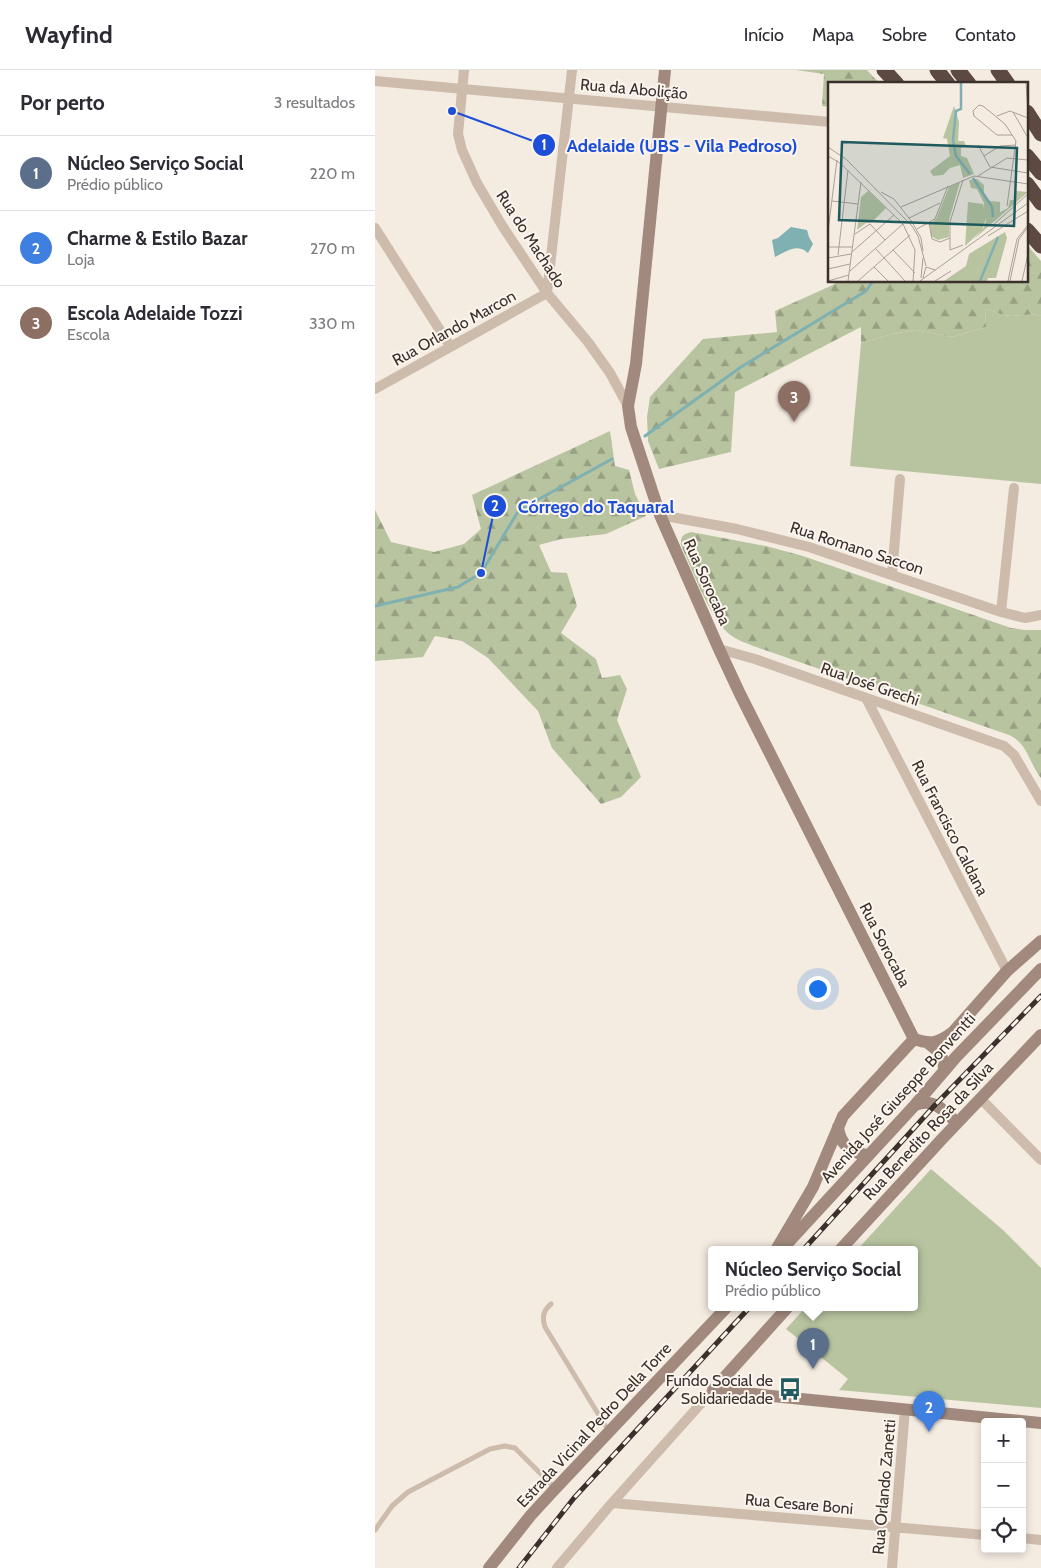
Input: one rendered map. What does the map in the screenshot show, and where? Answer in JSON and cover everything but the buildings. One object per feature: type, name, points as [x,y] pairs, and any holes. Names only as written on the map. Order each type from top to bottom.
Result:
[{"type":"highway","points":[[884,70],[895,82]]},
{"type":"highway","points":[[937,70],[946,82]]},
{"type":"highway","points":[[958,70],[967,82]]},
{"type":"highway","points":[[998,70],[1007,82]]},
{"type":"highway","points":[[1029,115],[1041,134]]},
{"type":"highway","points":[[1029,158],[1041,173]]},
{"type":"highway","points":[[1029,187],[1041,203]]},
{"type":"highway","points":[[1029,232],[1041,246]]},
{"type":"street","name":"Rua do Machado","points":[[464,70],[458,134],[462,150],[477,183],[503,227],[547,292],[604,365],[628,406]]},
{"type":"street","points":[[547,292],[572,70]]},
{"type":"street","name":"Rua Sorocaba","points":[[665,70],[636,364],[628,406],[631,427],[660,515],[719,649],[914,1039]]},
{"type":"street","name":"Rua da Abolição","points":[[375,81],[828,122]]},
{"type":"street","points":[[375,228],[450,346]]},
{"type":"street","name":"Rua Orlando Marcon","points":[[375,389],[547,292]]},
{"type":"street","points":[[891,574],[900,479]]},
{"type":"street","points":[[1001,612],[1014,488]]},
{"type":"street","name":"Rua Romano Saccon","points":[[660,515],[777,538],[891,574],[1001,612],[1025,618],[1041,615]]},
{"type":"street","name":"Rua José Grechi","points":[[719,649],[755,659],[1004,746],[1009,750],[1041,799]]},
{"type":"street","name":"Rua Francisco Caldana","points":[[866,698],[1007,971]]},
{"type":"street","name":"Avenida José Giuseppe Bonventti","points":[[778,1246],[813,1187],[838,1127],[850,1107],[914,1039],[929,1044],[945,1038],[953,1032],[1007,971],[1041,941]]},
{"type":"street","name":"Avenida José Giuseppe Bonventti","points":[[785,1246],[915,1105],[944,1070],[1041,969]]},
{"type":"street","name":"Rua Benedito Rosa da Silva","points":[[844,1246],[1041,1035]]},
{"type":"street","points":[[929,1044],[938,1050],[942,1056],[944,1070]]},
{"type":"street","points":[[935,1082],[936,1104]]},
{"type":"street","points":[[981,1099],[1041,1160]]},
{"type":"street","points":[[915,1105],[925,1102],[936,1104],[957,1123]]},
{"type":"street","points":[[838,1127],[842,1142],[847,1147],[860,1154],[868,1155]]},
{"type":"street","name":"Estrada Vicinal Pedro Della Torre","points":[[489,1568],[531,1515],[723,1311]]},
{"type":"street","points":[[557,1568],[612,1503],[784,1311]]},
{"type":"street","points":[[713,1390],[1041,1423]]},
{"type":"street","name":"Rua Orlando Zanetti","points":[[892,1568],[905,1409]]},
{"type":"street","name":"Rua Cesare Boni","points":[[612,1503],[981,1535]]},
{"type":"street","points":[[1026,1538],[1041,1540]]},
{"type":"lane","points":[[551,1304],[545,1309],[543,1315],[545,1327],[609,1431]]},
{"type":"lane","points":[[375,1530],[392,1506],[408,1492],[490,1449],[505,1446],[515,1448],[555,1489]]},
{"type":"green space","points":[[796,70],[867,70],[878,82],[828,82],[828,107],[822,106],[824,74]]},
{"type":"green space","points":[[1029,247],[1041,261],[1041,316],[1009,316],[985,309],[986,327],[952,337],[916,330],[892,334],[861,343],[861,327],[735,392],[731,452],[659,469],[648,441],[647,417],[650,397],[703,339],[777,332],[775,311],[835,284],[835,282],[1029,282]]},
{"type":"green space","points":[[985,309],[1009,316],[1041,316],[1041,484],[850,466],[861,343],[892,334],[916,330],[952,337],[986,327]]},
{"type":"green space","points":[[610,431],[615,466],[629,470],[635,494],[646,516],[606,534],[561,539],[539,545],[551,572],[567,573],[577,606],[561,633],[596,659],[602,678],[620,675],[627,689],[617,720],[641,777],[621,797],[601,804],[552,748],[538,711],[488,658],[462,641],[435,636],[423,657],[375,661],[375,510],[391,542],[434,552],[464,544],[481,529],[472,495]]},
{"type":"green space","points":[[691,532],[766,546],[803,556],[1011,628],[1041,630],[1041,778],[1020,743],[1009,735],[742,642],[728,633],[714,616],[681,545],[683,536]]},
{"type":"green space","points":[[931,1169],[1003,1230],[1041,1268],[1041,1408],[839,1390],[848,1379],[786,1329],[802,1311],[918,1311],[918,1246],[861,1246]]},
{"type":"water","points":[[791,227],[807,230],[813,244],[808,253],[796,248],[775,257],[772,240],[778,238]]},
{"type":"waterway","points":[[645,436],[741,367],[866,291],[872,282]]},
{"type":"waterway","points":[[375,606],[458,587],[481,573],[519,510],[612,459]]},
{"type":"railway","points":[[807,1246],[936,1104],[1041,996]]},
{"type":"railway","points":[[519,1568],[574,1498],[746,1311]]},
{"type":"place","name":"Adelaide (UBS - Vila Pedroso)","points":[[452,111]]},
{"type":"place","name":"Escola Adelaide Tozzi","points":[[794,422]]},
{"type":"place","name":"Córrego do Taquaral","points":[[481,573]]},
{"type":"place","name":"Núcleo Serviço Social","points":[[813,1369]]},
{"type":"place","name":"Fundo Social de Solidariedade","points":[[790,1389]]},
{"type":"place","name":"Charme & Estilo Bazar","points":[[929,1432]]}]
